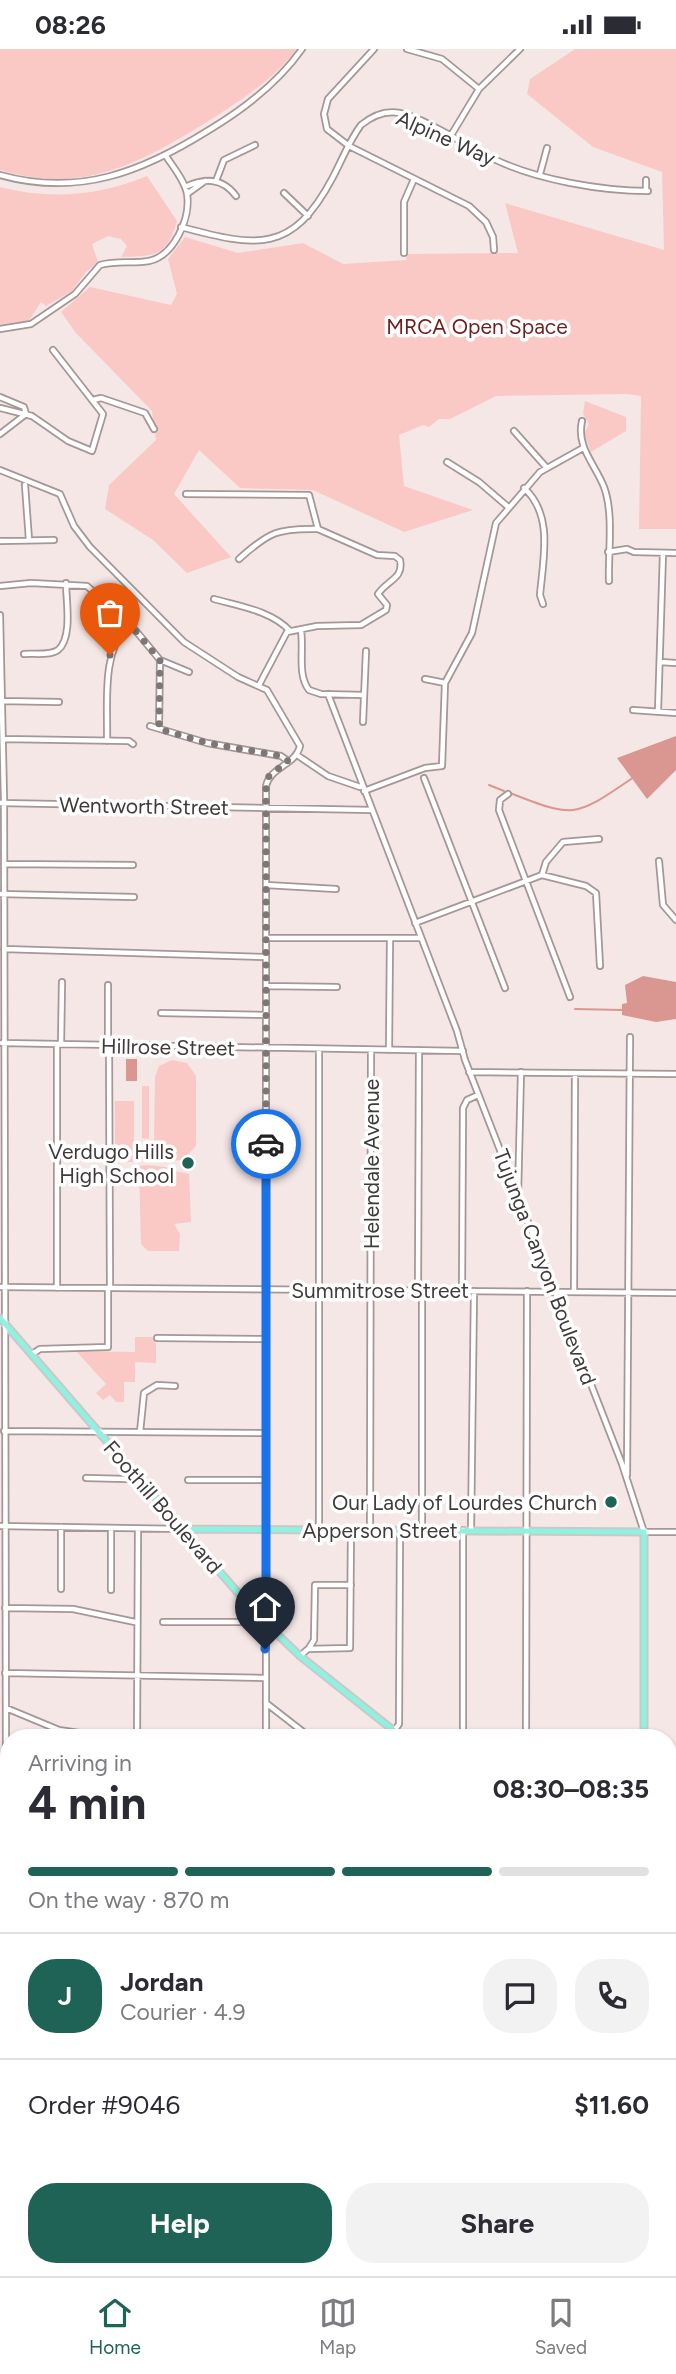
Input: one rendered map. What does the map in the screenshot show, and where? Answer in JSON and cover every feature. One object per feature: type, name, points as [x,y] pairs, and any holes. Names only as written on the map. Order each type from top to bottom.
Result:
[{"type":"main road","name":"Foothill Boulevard","points":[[2,1320],[258,1616],[300,1656],[391,1729]]},
{"type":"main road","name":"Apperson Street","points":[[182,1529],[644,1532]]},
{"type":"main road","name":"Tujunga Canyon Boulevard","points":[[644,1532],[644,1729]]},
{"type":"street","points":[[0,175],[45,183],[86,181],[132,171],[166,156],[254,100],[302,49]]},
{"type":"street","points":[[374,49],[325,104],[327,129],[349,146],[469,206],[480,214],[493,237],[494,250]]},
{"type":"street","points":[[407,49],[442,59],[479,89]]},
{"type":"street","points":[[450,137],[479,89],[520,49]]},
{"type":"street","name":"Alpine Way","points":[[181,227],[232,241],[255,241],[284,234],[308,216],[321,200],[363,123],[388,112],[404,114],[504,164],[540,174],[604,190],[647,191],[646,180]]},
{"type":"street","points":[[216,181],[224,160],[255,145]]},
{"type":"street","points":[[540,174],[547,148]]},
{"type":"street","points":[[0,329],[31,324],[75,294],[100,265],[159,257],[173,244],[181,227],[187,194],[166,156]]},
{"type":"street","points":[[404,253],[404,202],[414,179]]},
{"type":"street","points":[[187,194],[206,181]]},
{"type":"street","points":[[185,187],[216,181],[228,186],[236,195]]},
{"type":"street","points":[[284,193],[308,216]]},
{"type":"street","points":[[0,408],[26,414],[89,452],[93,450],[103,418],[53,350]]},
{"type":"street","points":[[0,397],[24,407],[26,414]]},
{"type":"street","points":[[93,401],[104,398],[145,413],[154,429]]},
{"type":"street","points":[[0,434],[26,414]]},
{"type":"street","points":[[582,421],[580,430],[583,448],[605,493],[609,581]]},
{"type":"street","points":[[514,431],[546,467]]},
{"type":"street","points":[[297,755],[328,776],[363,789],[421,769],[442,766],[445,683],[472,633],[491,537],[507,506],[524,488],[546,467],[583,448]]},
{"type":"street","points":[[447,463],[479,482],[507,506]]},
{"type":"street","points":[[0,470],[60,494],[74,526],[90,547],[184,642],[238,677],[269,692],[299,743],[297,755],[267,780],[266,1608],[247,1622],[163,1622]]},
{"type":"street","points":[[25,485],[29,540]]},
{"type":"street","points":[[524,488],[535,501],[543,522],[540,595],[543,604]]},
{"type":"street","points":[[186,494],[309,495],[318,529]]},
{"type":"street","points":[[239,559],[276,531],[286,528],[318,529],[377,555],[398,557],[401,569],[397,577],[378,594],[387,608],[361,625],[317,626],[290,631],[282,637],[259,685]]},
{"type":"street","points":[[0,541],[54,540]]},
{"type":"street","points":[[608,552],[627,549],[634,552],[676,553]]},
{"type":"street","points":[[658,711],[663,553]]},
{"type":"street","points":[[24,654],[54,652],[61,647],[66,628],[66,583]]},
{"type":"street","points":[[0,586],[66,583],[90,587],[128,622],[160,660],[189,672]]},
{"type":"street","points":[[214,599],[259,612],[281,623],[290,631]]},
{"type":"street","points":[[0,615],[4,864],[1,1043],[4,1431],[2,1526],[6,1729]]},
{"type":"street","points":[[107,741],[110,655],[115,641],[128,622]]},
{"type":"street","points":[[301,631],[304,684],[310,690],[328,694],[364,695]]},
{"type":"street","points":[[363,722],[366,651]]},
{"type":"street","points":[[159,729],[160,660]]},
{"type":"street","points":[[660,662],[676,663]]},
{"type":"street","points":[[425,679],[445,683]]},
{"type":"street","name":"Tujunga Canyon Boulevard","points":[[328,694],[469,1072],[617,1453],[644,1532]]},
{"type":"street","points":[[1,701],[59,702]]},
{"type":"street","points":[[633,710],[676,713]]},
{"type":"street","points":[[150,726],[207,743],[281,756],[288,761]]},
{"type":"street","points":[[3,739],[133,744]]},
{"type":"street","points":[[424,778],[505,988]]},
{"type":"street","points":[[508,794],[503,795],[498,808],[570,997]]},
{"type":"street","name":"Wentworth Street","points":[[2,803],[372,810]]},
{"type":"street","points":[[542,875],[546,862],[563,842],[599,839]]},
{"type":"street","points":[[659,861],[663,905],[676,920]]},
{"type":"street","points":[[4,864],[133,865]]},
{"type":"street","points":[[415,923],[542,875],[586,886],[596,893],[600,965]]},
{"type":"street","points":[[266,885],[336,889]]},
{"type":"street","points":[[2,894],[134,897]]},
{"type":"street","points":[[266,937],[420,938]]},
{"type":"street","name":"Helendale Avenue","points":[[389,1050],[390,939]]},
{"type":"street","points":[[2,951],[266,957]]},
{"type":"street","points":[[57,1288],[62,982]]},
{"type":"street","points":[[32,1354],[40,1349],[108,1347],[108,985]]},
{"type":"street","points":[[266,986],[337,987]]},
{"type":"street","points":[[161,1013],[266,1014]]},
{"type":"street","points":[[627,1480],[630,1037]]},
{"type":"street","name":"Hillrose Street","points":[[1,1043],[463,1051]]},
{"type":"street","points":[[319,1050],[319,1529]]},
{"type":"street","name":"Helendale Avenue","points":[[370,1530],[371,1050]]},
{"type":"street","points":[[419,1050],[422,1530]]},
{"type":"street","points":[[469,1072],[676,1074]]},
{"type":"street","points":[[518,1197],[521,1072]]},
{"type":"street","points":[[574,1292],[575,1073]]},
{"type":"street","points":[[462,1291],[463,1108],[467,1100],[478,1095]]},
{"type":"street","name":"Summitrose Street","points":[[2,1287],[676,1293]]},
{"type":"street","points":[[471,1530],[474,1291]]},
{"type":"street","points":[[526,1729],[527,1291]]},
{"type":"street","points":[[157,1338],[266,1339]]},
{"type":"street","points":[[140,1432],[144,1393],[157,1385],[175,1386]]},
{"type":"street","points":[[4,1431],[266,1433]]},
{"type":"street","points":[[617,1453],[628,1449]]},
{"type":"street","points":[[86,1478],[127,1479],[134,1474]]},
{"type":"street","points":[[188,1480],[266,1480]]},
{"type":"street","name":"Apperson Street","points":[[2,1526],[182,1529]]},
{"type":"street","points":[[61,1527],[61,1589]]},
{"type":"street","points":[[111,1528],[111,1590]]},
{"type":"street","points":[[138,1528],[135,1622],[138,1729]]},
{"type":"street","points":[[308,1649],[351,1648],[351,1529]]},
{"type":"street","points":[[395,1729],[399,1724],[400,1530]]},
{"type":"street","points":[[463,1530],[463,1729]]},
{"type":"street","name":"Apperson Street","points":[[644,1532],[676,1532]]},
{"type":"street","points":[[300,1656],[314,1640],[315,1585],[351,1585]]},
{"type":"street","points":[[5,1608],[73,1609],[135,1622]]},
{"type":"street","points":[[266,1729],[265,1642],[274,1632]]},
{"type":"street","points":[[5,1673],[265,1678]]},
{"type":"street","points":[[266,1703],[299,1729]]},
{"type":"street","points":[[6,1708],[58,1729]]},
{"type":"green space","points":[[0,49],[297,49],[277,71],[244,98],[157,151],[109,171],[58,179],[30,177],[0,170]]},
{"type":"green space","name":"MRCA Open Space","points":[[575,49],[676,49],[676,529],[639,529],[641,396],[627,394],[496,396],[450,419],[439,419],[429,427],[423,425],[399,435],[404,486],[473,510],[404,532],[313,490],[240,488],[199,450],[174,494],[231,557],[187,573],[153,540],[105,509],[109,485],[156,440],[152,411],[76,333],[61,312],[90,287],[171,305],[177,294],[168,259],[185,237],[238,253],[303,243],[343,264],[406,260],[407,254],[518,253],[505,203],[664,250],[662,172],[593,147],[527,94],[530,79]]},
{"type":"green space","points":[[147,176],[177,221],[164,248],[151,255],[121,257],[127,246],[121,239],[108,236],[92,244],[98,262],[86,272],[72,291],[46,306],[41,302],[28,322],[0,326],[0,187],[37,194],[74,194],[111,188]]},
{"type":"green space","points":[[585,401],[626,417],[626,431],[591,452],[584,433],[589,424],[583,414]]},
{"type":"green space","points":[[172,1060],[187,1063],[196,1076],[196,1146],[183,1160],[172,1161],[162,1156],[154,1142],[155,1077],[159,1066]]},
{"type":"green space","points":[[142,1086],[149,1086],[149,1139],[142,1138]]},
{"type":"green space","points":[[115,1101],[134,1101],[134,1162],[115,1162]]},
{"type":"green space","points":[[139,1166],[175,1168],[175,1171],[189,1174],[191,1222],[174,1224],[180,1234],[179,1251],[148,1251],[141,1244]]},
{"type":"green space","points":[[135,1337],[152,1337],[156,1344],[156,1363],[135,1362],[135,1382],[124,1382],[124,1402],[116,1402],[110,1395],[103,1400],[96,1393],[106,1384],[76,1351],[135,1352]]},
{"type":"shaded area","points":[[676,736],[676,770],[647,799],[617,758]]},
{"type":"shaded area","points":[[643,976],[676,982],[676,1019],[656,1022],[622,1015],[622,1004],[627,1003],[625,985]]},
{"type":"shaded area","points":[[126,1059],[137,1059],[137,1081],[126,1081]]},
{"type":"waterway","points":[[510,793],[549,807],[575,810],[599,800],[634,777]]},
{"type":"waterway","points":[[489,785],[504,791]]},
{"type":"waterway","points":[[575,1009],[622,1010]]},
{"type":"way so far","points":[[110,655],[118,635],[128,622],[160,660],[159,729],[207,743],[281,756],[288,761],[269,776],[266,782],[266,1144]]},
{"type":"place","name":"Verdugo Hills High School","points":[[188,1163]]},
{"type":"place","name":"Our Lady of Lourdes Church","points":[[611,1502]]},
{"type":"route","points":[[265,1649],[266,1640],[274,1632],[258,1616],[266,1608],[266,1144]]}]
